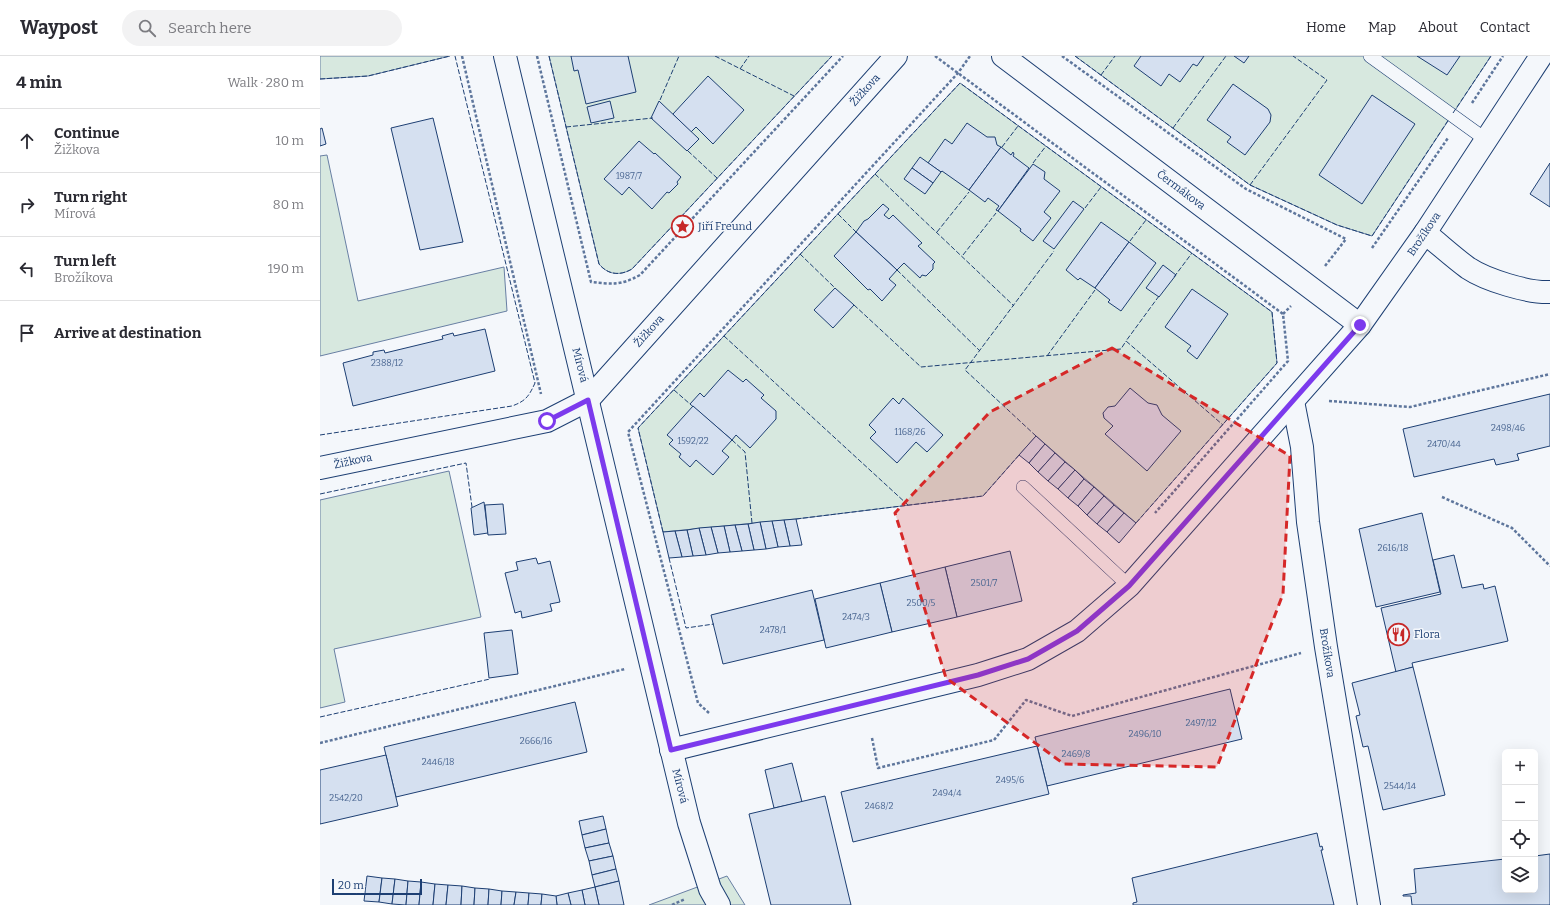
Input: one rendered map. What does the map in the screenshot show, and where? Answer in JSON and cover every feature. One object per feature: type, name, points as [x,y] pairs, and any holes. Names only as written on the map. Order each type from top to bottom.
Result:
[{"type":"street","name":"Mírová","points":[[505,56],[689,822],[710,889],[719,905]]},
{"type":"street","name":"Žižkova","points":[[320,468],[547,421],[588,400],[896,56]]},
{"type":"street","name":"Čermákova","points":[[1003,56],[1360,325]]},
{"type":"street","name":"Brožíkova","points":[[671,750],[978,675],[1028,659],[1077,631],[1129,586],[1360,325],[1425,233],[1485,139],[1541,56]]},
{"type":"street","points":[[1425,233],[1469,269],[1504,284],[1542,292],[1550,292]]},
{"type":"street","name":"Brožíkova","points":[[1293,401],[1302,447],[1308,522],[1326,646],[1369,905]]},
{"type":"lane","points":[[1370,56],[1485,139]]},
{"type":"lane","points":[[1023,487],[1129,586]]},
{"type":"path","points":[[462,56],[547,421]]},
{"type":"path","points":[[537,56],[591,282],[617,284],[629,281],[640,275],[843,56]]},
{"type":"path","points":[[935,56],[1283,314],[1288,361],[1329,402],[1410,406],[1550,374]]},
{"type":"path","points":[[714,714],[709,713],[698,703],[628,432],[958,73],[970,56]]},
{"type":"path","points":[[1062,56],[1246,189],[1346,239]]},
{"type":"path","points":[[1372,248],[1460,122],[1503,56]]},
{"type":"path","points":[[1152,516],[1288,361]]},
{"type":"path","points":[[1442,497],[1512,528],[1550,566]]},
{"type":"path","points":[[872,738],[878,768],[994,740],[1026,700],[1072,716],[1326,646]]},
{"type":"path","points":[[320,743],[650,663]]},
{"type":"highlighted area","points":[[1112,348],[1290,456],[1283,594],[1217,767],[1064,764],[946,678],[895,513],[990,412]]},
{"type":"shaded area","points":[[320,56],[450,56],[368,76],[320,79]]},
{"type":"shaded area","points":[[549,56],[832,56],[632,269],[623,273],[614,273],[606,270],[599,264]]},
{"type":"shaded area","points":[[1075,56],[1491,56],[1372,236],[1337,225],[1250,185]]},
{"type":"shaded area","points":[[960,83],[1272,312],[1277,363],[1136,523],[1036,436],[983,496],[796,519],[663,532],[638,428]]},
{"type":"shaded area","points":[[327,155],[358,301],[504,267],[507,311],[320,356],[320,156]]},
{"type":"shaded area","points":[[449,471],[481,617],[334,649],[345,702],[320,708],[320,500]]},
{"type":"shaded area","points":[[727,876],[745,905],[649,905]]},
{"type":"building","points":[[571,56],[628,56],[636,92],[586,104],[578,70],[574,71]]},
{"type":"building","points":[[1141,56],[1204,56],[1197,66],[1193,64],[1180,82],[1169,74],[1161,86],[1134,66]]},
{"type":"building","points":[[1234,56],[1249,56],[1244,63]]},
{"type":"building","points":[[1417,56],[1460,56],[1447,75]]},
{"type":"building","points":[[708,76],[744,110],[713,144],[696,127],[691,132],[673,114]]},
{"type":"building","points":[[1233,84],[1268,109],[1271,115],[1270,122],[1245,155],[1227,142],[1231,137],[1207,120]]},
{"type":"building","points":[[1372,95],[1415,124],[1362,204],[1319,175]]},
{"type":"building","points":[[610,101],[614,118],[591,123],[587,107]]},
{"type":"building","points":[[659,101],[699,139],[687,151],[651,118]]},
{"type":"building","points":[[433,118],[463,242],[420,250],[391,128]]},
{"type":"building","points":[[967,123],[987,137],[995,137],[997,145],[1001,147],[969,190],[928,163],[945,139],[952,144]]},
{"type":"building","points":[[322,128],[326,144],[320,146],[320,129]]},
{"type":"building","points":[[639,141],[654,154],[655,153],[681,177],[677,182],[678,184],[669,193],[667,192],[652,209],[629,187],[622,195],[604,179]]},
{"type":"building","points":[[1001,147],[1011,155],[1013,152],[1013,156],[1029,168],[998,211],[996,210],[999,206],[988,198],[985,202],[969,190]]},
{"type":"building","points":[[920,157],[941,172],[933,183],[912,168]]},
{"type":"building","points":[[1550,163],[1550,207],[1530,194]]},
{"type":"building","points":[[1033,164],[1045,172],[1044,179],[1060,191],[1044,212],[1051,218],[1033,241],[1020,231],[1021,229],[998,211]]},
{"type":"building","points":[[912,168],[933,183],[925,194],[904,179]]},
{"type":"building","points":[[1073,201],[1084,209],[1054,249],[1043,241]]},
{"type":"building","points":[[883,204],[889,209],[884,215],[889,219],[893,215],[922,243],[918,246],[935,262],[933,264],[933,269],[926,276],[922,275],[920,278],[904,263],[897,270],[856,232],[864,221]]},
{"type":"building","points":[[1101,222],[1129,242],[1095,288],[1080,278],[1078,280],[1066,270]]},
{"type":"building","points":[[856,232],[897,270],[889,279],[896,285],[882,301],[870,289],[868,290],[834,256]]},
{"type":"building","points":[[1129,242],[1156,263],[1121,311],[1108,302],[1110,300],[1095,288]]},
{"type":"building","points":[[1163,265],[1176,275],[1159,297],[1146,288]]},
{"type":"building","points":[[835,288],[854,305],[833,328],[814,310]]},
{"type":"building","points":[[1192,289],[1228,314],[1197,359],[1187,351],[1191,346],[1165,327]]},
{"type":"building","points":[[485,329],[495,371],[353,406],[343,363],[373,355],[373,352],[384,350],[385,353],[443,339],[442,336],[453,333],[454,336]]},
{"type":"building","points":[[728,370],[743,382],[746,379],[764,395],[761,398],[776,411],[776,419],[750,448],[736,435],[732,440],[690,404],[700,393],[704,397]]},
{"type":"building","points":[[1130,388],[1148,403],[1157,405],[1162,415],[1181,431],[1147,471],[1105,434],[1113,426],[1104,418],[1103,413],[1108,407],[1115,406]]},
{"type":"building","points":[[1550,394],[1550,446],[1517,454],[1519,460],[1496,465],[1494,459],[1414,477],[1403,429]]},
{"type":"building","points":[[893,398],[899,404],[903,398],[943,435],[927,452],[916,442],[897,463],[870,438],[876,432],[869,425]]},
{"type":"building","points":[[693,406],[732,440],[722,451],[729,457],[713,475],[696,460],[690,467],[679,457],[681,454],[669,444],[673,440],[667,435]]},
{"type":"building","points":[[1036,436],[1045,444],[1029,463],[1019,455]]},
{"type":"building","points":[[1045,444],[1055,453],[1038,472],[1029,463]]},
{"type":"building","points":[[1055,453],[1065,462],[1048,481],[1038,472]]},
{"type":"building","points":[[1065,462],[1075,470],[1058,489],[1048,481]]},
{"type":"building","points":[[1075,470],[1084,479],[1068,498],[1058,489]]},
{"type":"building","points":[[1084,479],[1094,487],[1078,506],[1068,498]]},
{"type":"building","points":[[1094,487],[1104,496],[1087,515],[1078,506]]},
{"type":"building","points":[[1104,496],[1114,505],[1097,524],[1087,515]]},
{"type":"building","points":[[484,502],[488,533],[474,535],[471,508]]},
{"type":"building","points":[[503,504],[506,534],[488,535],[485,505]]},
{"type":"building","points":[[1114,505],[1124,513],[1107,532],[1097,524]]},
{"type":"building","points":[[1124,513],[1136,523],[1119,543],[1107,532]]},
{"type":"building","points":[[1422,513],[1440,592],[1376,607],[1359,529]]},
{"type":"building","points":[[796,519],[802,545],[790,546],[784,520]]},
{"type":"building","points":[[784,520],[790,546],[778,547],[772,521]]},
{"type":"building","points":[[772,521],[778,547],[766,549],[760,522]]},
{"type":"building","points":[[760,522],[766,549],[754,550],[748,524]]},
{"type":"building","points":[[748,524],[754,550],[742,551],[735,525]]},
{"type":"building","points":[[735,525],[742,551],[730,552],[724,526]]},
{"type":"building","points":[[724,526],[730,552],[718,553],[711,527]]},
{"type":"building","points":[[711,527],[718,553],[706,555],[699,528]]},
{"type":"building","points":[[699,528],[706,555],[693,556],[687,530]]},
{"type":"building","points":[[687,530],[693,556],[682,557],[675,531]]},
{"type":"building","points":[[675,531],[682,557],[669,558],[663,532]]},
{"type":"building","points":[[1010,551],[1022,601],[957,617],[945,567]]},
{"type":"building","points":[[1454,555],[1462,588],[1483,584],[1484,589],[1495,586],[1508,641],[1412,663],[1413,667],[1396,672],[1381,608],[1441,594],[1433,560]]},
{"type":"building","points":[[536,558],[538,564],[550,561],[560,602],[550,604],[552,611],[522,618],[521,611],[515,613],[505,573],[518,570],[516,562]]},
{"type":"building","points":[[945,567],[957,617],[892,632],[880,583]]},
{"type":"building","points":[[880,583],[892,632],[826,648],[815,599]]},
{"type":"building","points":[[812,590],[824,640],[723,664],[711,615]]},
{"type":"building","points":[[512,630],[518,674],[489,678],[484,633]]},
{"type":"building","points":[[1413,667],[1445,795],[1383,810],[1368,746],[1363,747],[1356,716],[1360,715],[1352,683]]},
{"type":"building","points":[[1230,689],[1242,739],[1047,786],[1035,737]]},
{"type":"building","points":[[575,702],[587,752],[396,797],[384,747]]},
{"type":"building","points":[[1037,746],[1049,794],[853,842],[841,792]]},
{"type":"building","points":[[386,755],[398,806],[320,824],[320,770]]},
{"type":"building","points":[[792,763],[802,802],[774,808],[765,770]]},
{"type":"building","points":[[825,796],[851,905],[771,905],[749,814]]},
{"type":"building","points":[[603,816],[606,829],[582,835],[579,821]]},
{"type":"building","points":[[606,829],[609,843],[585,848],[582,835]]},
{"type":"building","points":[[1317,833],[1320,847],[1322,846],[1323,850],[1321,850],[1334,905],[1133,905],[1133,903],[1137,902],[1132,878]]},
{"type":"building","points":[[609,843],[613,856],[589,861],[585,848]]},
{"type":"building","points":[[1550,854],[1550,905],[1412,905],[1411,896],[1403,896],[1416,893],[1414,869],[1502,859],[1502,893],[1538,893],[1538,856]]},
{"type":"building","points":[[613,856],[616,869],[592,875],[589,861]]},
{"type":"building","points":[[616,869],[619,881],[595,887],[592,875]]},
{"type":"building","points":[[367,876],[382,878],[379,902],[364,901]]},
{"type":"building","points":[[382,878],[395,879],[392,904],[379,902]]},
{"type":"building","points":[[395,879],[408,881],[406,905],[392,904]]},
{"type":"building","points":[[408,881],[421,882],[419,905],[406,905]]},
{"type":"building","points":[[619,881],[624,905],[599,905],[595,887]]},
{"type":"building","points":[[421,882],[435,884],[433,905],[419,905]]},
{"type":"building","points":[[435,884],[448,885],[446,905],[433,905]]},
{"type":"building","points":[[448,885],[462,886],[461,905],[446,905]]},
{"type":"building","points":[[462,886],[475,888],[474,905],[461,905]]},
{"type":"building","points":[[595,887],[599,905],[585,905],[582,890]]},
{"type":"building","points":[[475,888],[489,889],[488,905],[474,905]]},
{"type":"building","points":[[489,889],[502,891],[501,905],[488,905]]},
{"type":"building","points":[[582,890],[585,905],[571,905],[568,893]]},
{"type":"building","points":[[502,891],[516,892],[514,905],[501,905]]},
{"type":"building","points":[[516,892],[529,893],[528,905],[514,905]]},
{"type":"building","points":[[529,893],[542,894],[541,905],[528,905]]},
{"type":"building","points":[[568,893],[571,905],[557,905],[556,896]]},
{"type":"building","points":[[542,894],[556,896],[557,905],[541,905]]},
{"type":"fence","points":[[320,79],[368,76],[450,56]]},
{"type":"fence","points":[[320,435],[512,406],[526,398],[535,383],[455,56]]},
{"type":"fence","points":[[549,56],[599,264],[606,270],[614,273],[623,273],[632,269],[832,56]]},
{"type":"fence","points":[[660,100],[679,56]]},
{"type":"fence","points":[[715,56],[794,96]]},
{"type":"fence","points":[[740,69],[749,56]]},
{"type":"fence","points":[[1075,56],[1250,185],[1337,225],[1372,236],[1449,119]]},
{"type":"fence","points":[[1101,75],[1115,56]]},
{"type":"fence","points":[[1173,128],[1226,56]]},
{"type":"fence","points":[[1250,185],[1327,80],[1293,56]]},
{"type":"fence","points":[[1453,113],[1491,56]]},
{"type":"fence","points":[[663,532],[638,428],[960,83],[1272,312],[1277,363],[1136,523]]},
{"type":"fence","points":[[566,127],[653,118]]},
{"type":"fence","points":[[1002,147],[1018,126]]},
{"type":"fence","points":[[1033,163],[1046,146]]},
{"type":"fence","points":[[688,151],[717,178]]},
{"type":"fence","points":[[875,174],[1014,306]]},
{"type":"fence","points":[[1085,208],[1101,187]]},
{"type":"fence","points":[[937,232],[969,192]]},
{"type":"fence","points":[[963,255],[996,213]]},
{"type":"fence","points":[[838,214],[856,232]]},
{"type":"fence","points":[[1130,241],[1146,220]]},
{"type":"fence","points":[[1036,436],[965,370],[1054,251]]},
{"type":"fence","points":[[1174,277],[1192,253]]},
{"type":"fence","points":[[800,254],[835,288]]},
{"type":"fence","points":[[897,270],[980,351]]},
{"type":"fence","points":[[1047,356],[1095,290]]},
{"type":"fence","points":[[1159,296],[1126,341],[1223,425]]},
{"type":"fence","points":[[854,305],[921,367],[1121,349],[1126,341]]},
{"type":"fence","points":[[724,336],[908,505]]},
{"type":"fence","points":[[674,390],[690,404]]},
{"type":"fence","points":[[732,440],[745,452],[752,523]]},
{"type":"fence","points":[[796,519],[983,496],[1019,455]]},
{"type":"fence","points":[[320,494],[466,463],[472,507]]},
{"type":"fence","points":[[669,558],[686,628],[714,624]]},
{"type":"fence","points":[[320,717],[490,679]]},
{"type":"place","name":"Jiří Freund","points":[[682,226]]},
{"type":"place","name":"Flora","points":[[1398,634]]},
{"type":"route","points":[[547,421],[588,400],[671,750],[978,675],[1028,659],[1077,631],[1129,586],[1360,325]]}]
